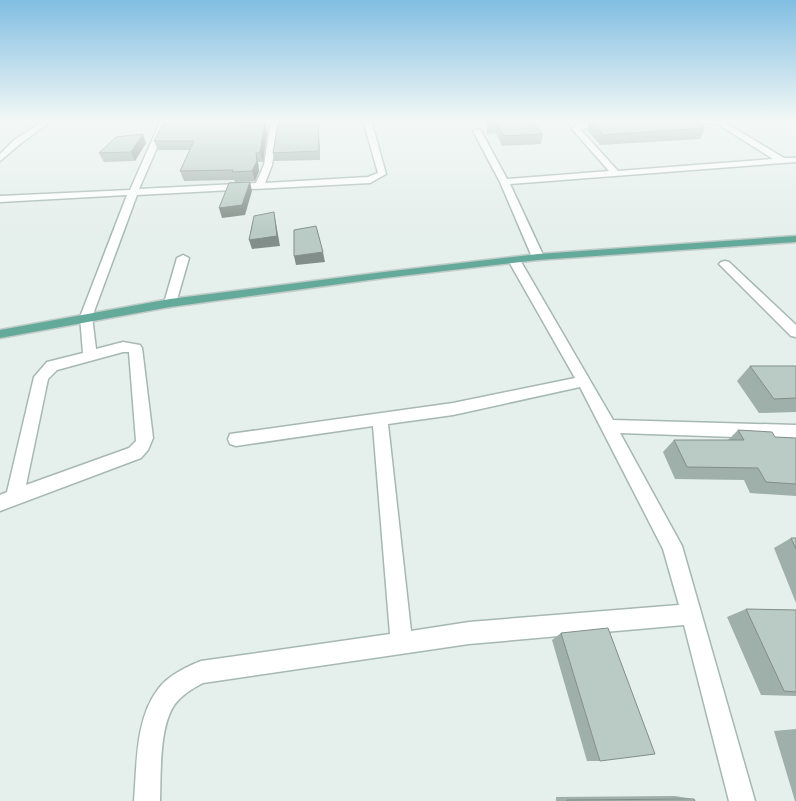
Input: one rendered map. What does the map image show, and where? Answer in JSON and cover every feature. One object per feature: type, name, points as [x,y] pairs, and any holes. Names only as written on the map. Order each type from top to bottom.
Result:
[{"type":"main road","points":[[0,334],[170,302],[538,257],[796,240]]},
{"type":"street","points":[[90,357],[86,317],[149,157]]},
{"type":"street","points":[[260,184],[269,157]]},
{"type":"street","points":[[0,199],[260,184],[370,180],[382,174],[378,157]]},
{"type":"street","points":[[491,157],[538,257]]},
{"type":"street","points":[[601,157],[616,174]]},
{"type":"street","points":[[776,157],[782,161]]},
{"type":"street","points":[[504,182],[796,160]]},
{"type":"street","points":[[170,302],[183,258]]},
{"type":"street","points":[[514,260],[584,381],[672,546],[742,801]]},
{"type":"street","points":[[725,264],[796,333]]},
{"type":"street","points":[[124,347],[135,348],[145,438],[142,445],[135,453],[7,500],[41,377],[52,366],[124,347]]},
{"type":"street","points":[[236,439],[453,409],[584,381]]},
{"type":"street","points":[[380,419],[402,643]]},
{"type":"street","points":[[607,426],[796,432]]},
{"type":"street","points":[[147,801],[154,724],[166,698],[185,680],[201,672],[469,633],[692,614]]},
{"type":"building","points":[[186,157],[257,157],[257,161],[252,171],[180,171]]},
{"type":"building","points":[[250,182],[242,205],[219,208],[229,183]]},
{"type":"building","points":[[274,212],[277,236],[249,240],[254,216]]},
{"type":"building","points":[[316,226],[323,252],[294,256],[294,230]]},
{"type":"building","points":[[750,366],[796,366],[796,398],[774,399]]},
{"type":"building","points":[[738,430],[772,432],[775,437],[796,438],[796,484],[766,482],[758,468],[687,467],[674,440],[744,440]]},
{"type":"building","points":[[791,538],[796,538],[796,549]]},
{"type":"building","points":[[746,609],[796,610],[796,692],[784,691]]},
{"type":"building","points":[[608,628],[655,754],[600,761],[561,633]]},
{"type":"building","points":[[694,799],[695,801],[567,801],[567,800]]}]
